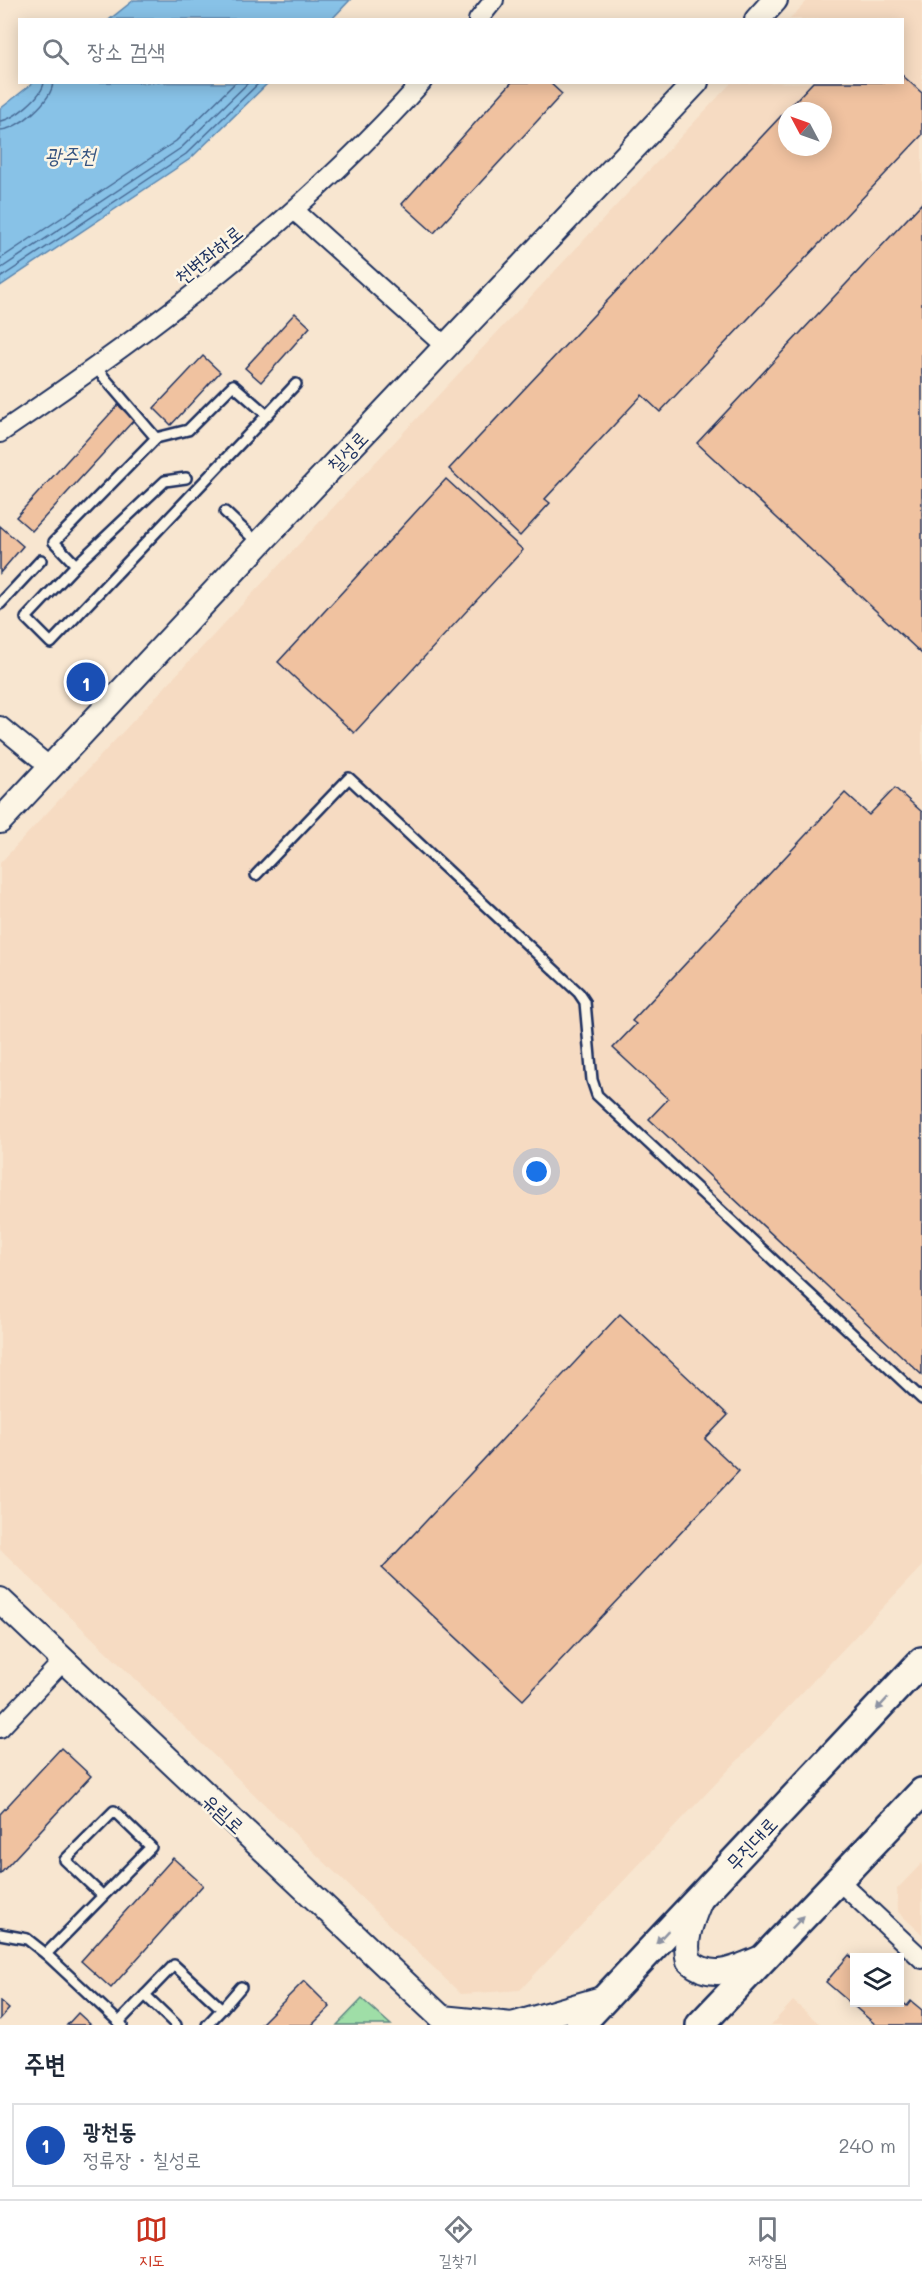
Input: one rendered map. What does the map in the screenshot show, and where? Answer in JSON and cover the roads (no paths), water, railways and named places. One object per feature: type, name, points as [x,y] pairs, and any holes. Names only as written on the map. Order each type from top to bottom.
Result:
[{"type":"main road","name":"무진대로","points":[[580,2025],[922,1661]]},
{"type":"main road","points":[[700,2025],[922,1792]]},
{"type":"street","points":[[479,18],[494,0]]},
{"type":"street","points":[[759,18],[775,0]]},
{"type":"street","name":"천변좌하로","points":[[0,434],[96,369],[186,301],[295,211],[392,116],[420,84]]},
{"type":"street","name":"칠성로","points":[[0,821],[694,84]]},
{"type":"street","points":[[295,211],[446,347]]},
{"type":"street","points":[[0,726],[50,767]]},
{"type":"street","name":"유림로","points":[[0,1600],[445,2023]]},
{"type":"street","points":[[0,1728],[63,1661]]},
{"type":"street","points":[[838,1880],[922,1959]]},
{"type":"street","points":[[702,1895],[687,1931],[686,1952],[689,1961],[706,1972],[725,1972],[764,1957]]},
{"type":"street","points":[[445,2023],[512,2025],[605,1998]]},
{"type":"lane","points":[[96,369],[156,438]]},
{"type":"lane","points":[[186,478],[165,481],[76,565],[26,618],[51,643],[296,384]]},
{"type":"lane","points":[[76,565],[54,542],[156,438],[188,430],[233,385],[267,415]]},
{"type":"lane","points":[[225,512],[259,544]]},
{"type":"lane","points":[[0,604],[40,560]]},
{"type":"lane","points":[[256,875],[349,778],[579,993],[585,1002],[592,1080],[597,1095],[922,1399]]},
{"type":"lane","points":[[46,1954],[103,1896],[151,1847],[114,1811],[65,1860],[103,1896]]},
{"type":"lane","points":[[0,1934],[27,1939],[121,2024],[174,1965],[222,2009]]},
{"type":"lane","points":[[207,2025],[241,1988]]},
{"type":"lane","points":[[145,1995],[176,2025]]},
{"type":"water","points":[[134,0],[350,0],[333,18],[111,18]]},
{"type":"water","name":"광주천","points":[[32,84],[267,84],[190,159],[0,286],[0,109]]},
{"type":"place","name":"광천동","points":[[86,682]]}]
